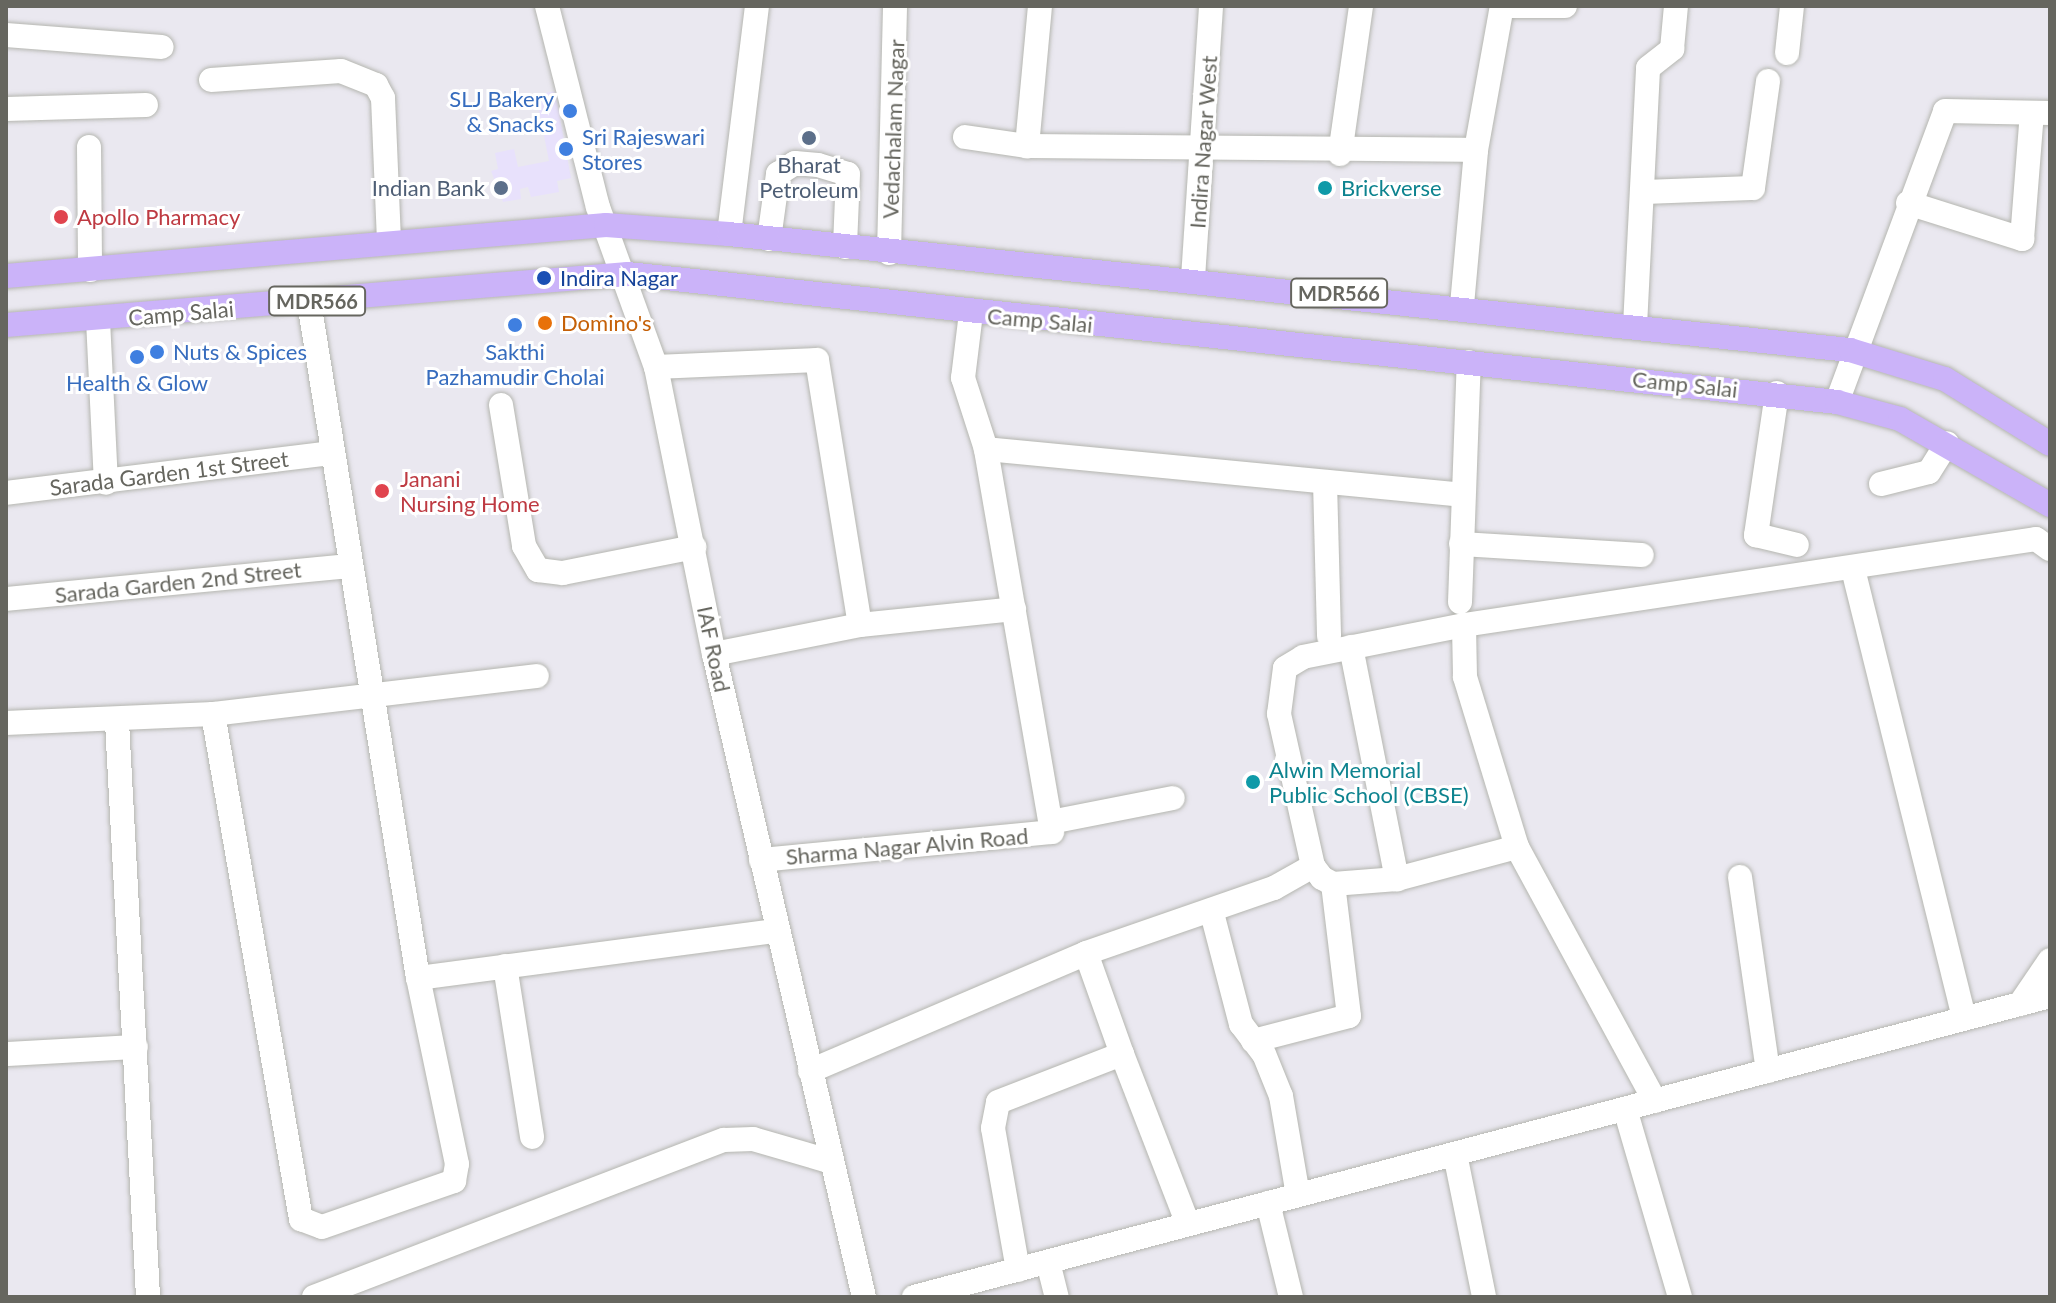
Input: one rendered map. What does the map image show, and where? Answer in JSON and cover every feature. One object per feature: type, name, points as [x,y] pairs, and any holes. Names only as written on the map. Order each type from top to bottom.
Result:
[{"type":"main road","name":"MDR566","points":[[6,276],[389,241],[606,225],[729,234],[889,253],[1193,278],[1462,305],[1850,350],[1945,379],[2050,444]]},
{"type":"main road","name":"Camp Salai","points":[[6,325],[98,320],[628,274],[971,313],[1777,393],[1837,402],[1900,419],[1947,443],[2050,505]]},
{"type":"street","name":"IAF Road","points":[[547,6],[606,225],[628,274],[656,367],[714,654],[864,1297]]},
{"type":"street","points":[[729,234],[757,6]]},
{"type":"street","name":"Vedachalam Nagar","points":[[889,253],[895,6]]},
{"type":"street","points":[[1027,146],[1040,6]]},
{"type":"street","name":"Indira Nagar West","points":[[1193,278],[1207,147],[1211,6]]},
{"type":"street","points":[[1340,154],[1361,6]]},
{"type":"street","points":[[1462,305],[1476,150],[1502,6],[1565,6]]},
{"type":"street","points":[[1635,326],[1648,68],[1672,49],[1676,6]]},
{"type":"street","points":[[1787,53],[1792,6]]},
{"type":"street","points":[[6,35],[162,47]]},
{"type":"street","points":[[211,80],[341,71],[376,85],[383,98],[389,241]]},
{"type":"street","points":[[1643,192],[1753,188],[1768,81]]},
{"type":"street","points":[[6,109],[146,105]]},
{"type":"street","points":[[1837,402],[1850,350],[1908,203],[1945,111],[2041,113],[2022,239],[1908,203]]},
{"type":"street","points":[[965,137],[1027,146],[1207,147],[1340,154],[1476,150]]},
{"type":"street","points":[[89,147],[90,270]]},
{"type":"street","points":[[769,239],[778,174],[795,163],[818,165],[848,174],[845,247]]},
{"type":"street","points":[[213,714],[295,1206],[308,1227],[457,1175],[418,978],[370,696],[309,302]]},
{"type":"street","points":[[971,313],[963,378],[986,449],[1052,827]]},
{"type":"street","points":[[98,320],[106,483]]},
{"type":"street","points":[[656,367],[817,360],[860,625]]},
{"type":"street","points":[[1469,362],[1461,544],[1465,677],[1517,847],[1655,1101]]},
{"type":"street","points":[[1777,393],[1756,535],[1797,545]]},
{"type":"street","points":[[501,405],[524,546],[538,570],[563,573],[694,547]]},
{"type":"street","points":[[1881,484],[1929,472],[1947,443]]},
{"type":"street","points":[[986,449],[1463,495]]},
{"type":"street","name":"Sarada Garden 1st Street","points":[[6,493],[333,453]]},
{"type":"street","points":[[1325,482],[1340,642],[1397,879]]},
{"type":"street","points":[[1253,1041],[1349,1016],[1352,1000],[1333,884],[1313,866],[1278,685],[1285,668],[1340,642],[1462,613],[1853,569],[2036,539],[2050,549]]},
{"type":"street","points":[[1461,544],[1642,555]]},
{"type":"street","name":"Sarada Garden 2nd Street","points":[[6,599],[350,566]]},
{"type":"street","points":[[1853,569],[1964,1019]]},
{"type":"street","points":[[714,654],[860,625],[1014,609]]},
{"type":"street","points":[[6,723],[117,722],[213,714],[537,676]]},
{"type":"street","points":[[117,722],[148,1297]]},
{"type":"street","name":"Sharma Nagar Alvin Road","points":[[761,860],[1052,827],[1173,798]]},
{"type":"street","points":[[1333,884],[1397,879],[1517,847]]},
{"type":"street","points":[[807,1060],[1086,953],[1212,913],[1313,866]]},
{"type":"street","points":[[1740,877],[1768,1071]]},
{"type":"street","points":[[1212,913],[1241,1024],[1281,1096],[1298,1195]]},
{"type":"street","points":[[418,978],[777,931]]},
{"type":"street","points":[[1086,953],[1188,1224]]},
{"type":"street","points":[[2020,1004],[2050,960]]},
{"type":"street","points":[[505,966],[532,1137]]},
{"type":"street","points":[[914,1297],[2050,996]]},
{"type":"street","points":[[6,1054],[136,1047]]},
{"type":"street","points":[[1018,1270],[993,1128],[998,1102],[1122,1054]]},
{"type":"street","points":[[1625,1109],[1680,1297]]},
{"type":"street","points":[[314,1297],[724,1140],[753,1139],[832,1162]]},
{"type":"street","points":[[1455,1154],[1484,1297]]},
{"type":"street","points":[[1268,1203],[1291,1297]]},
{"type":"street","points":[[1048,1262],[1057,1297]]},
{"type":"shaded area","points":[[555,91],[571,178],[557,181],[559,192],[531,197],[528,187],[520,189],[521,199],[503,202],[491,171],[498,169],[495,153],[514,149],[518,167],[549,161],[536,95]]},
{"type":"place","name":"SLJ Bakery & Snacks","points":[[570,111]]},
{"type":"place","name":"Bharat Petroleum","points":[[809,138]]},
{"type":"place","name":"Sri Rajeswari Stores","points":[[566,149]]},
{"type":"place","name":"Indian Bank","points":[[501,188]]},
{"type":"place","name":"Brickverse","points":[[1325,188]]},
{"type":"place","name":"Apollo Pharmacy","points":[[61,217]]},
{"type":"place","name":"Indira Nagar","points":[[544,278]]},
{"type":"place","name":"Domino's","points":[[545,323]]},
{"type":"place","name":"Sakthi Pazhamudir Cholai","points":[[515,325]]},
{"type":"place","name":"Nuts & Spices","points":[[157,352]]},
{"type":"place","name":"Health & Glow","points":[[137,357]]},
{"type":"place","name":"Janani Nursing Home","points":[[382,491]]},
{"type":"place","name":"Alwin Memorial Public School (CBSE)","points":[[1253,782]]}]
